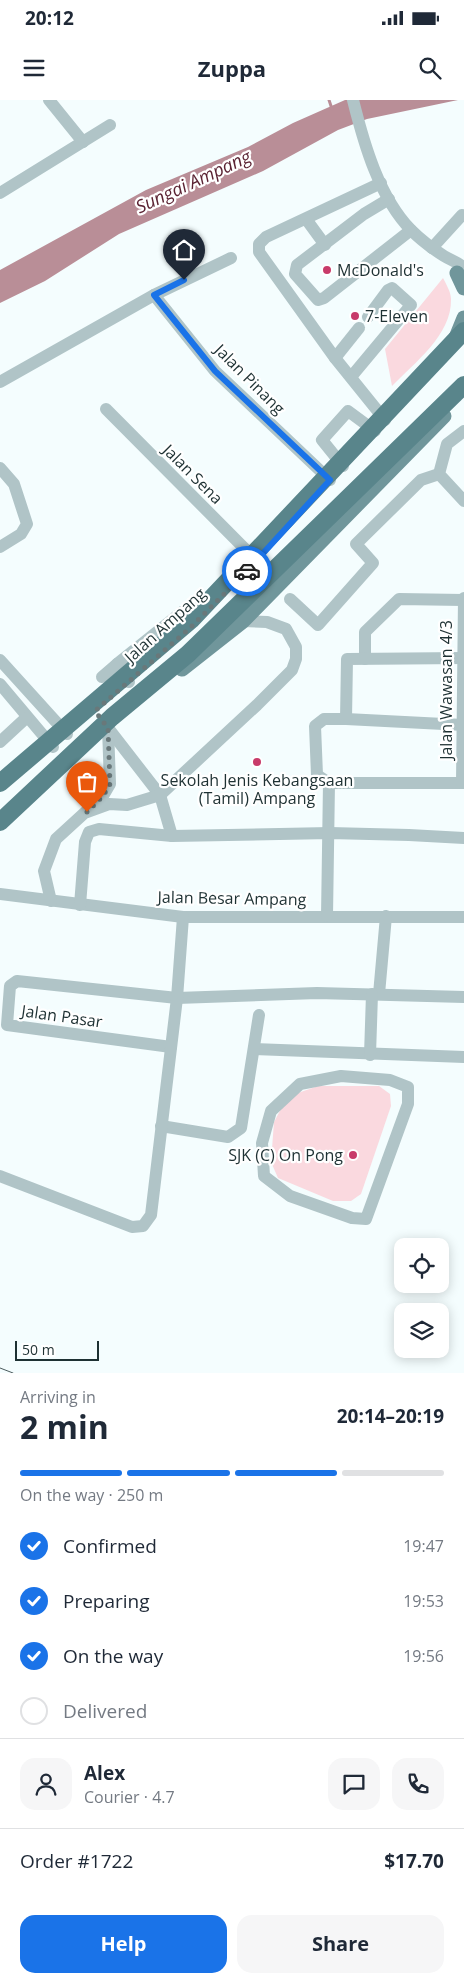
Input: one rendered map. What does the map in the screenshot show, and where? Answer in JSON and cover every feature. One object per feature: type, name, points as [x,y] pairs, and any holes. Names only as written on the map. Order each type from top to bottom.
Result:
[{"type":"highway","points":[[0,783],[190,620],[464,331]]},
{"type":"highway","points":[[0,822],[112,717],[188,654],[464,385]]},
{"type":"main road","points":[[462,271],[464,288]]},
{"type":"main road","points":[[452,348],[464,318]]},
{"type":"main road","name":"Jalan Ampang","points":[[0,793],[190,628],[257,561],[380,425],[464,337]]},
{"type":"main road","points":[[0,818],[108,728],[243,621],[464,396]]},
{"type":"main road","points":[[95,711],[108,728]]},
{"type":"street","points":[[49,100],[83,142]]},
{"type":"street","points":[[353,100],[381,183],[390,198],[411,230],[462,271]]},
{"type":"street","points":[[1,191],[110,125]]},
{"type":"street","points":[[380,425],[350,377],[334,358],[260,252],[260,244],[266,237],[381,183]]},
{"type":"street","points":[[390,198],[364,214],[296,265],[295,274],[318,300],[324,298],[411,230]]},
{"type":"street","points":[[432,248],[462,214]]},
{"type":"street","points":[[306,219],[325,245]]},
{"type":"street","points":[[0,382],[154,295],[231,258]]},
{"type":"street","points":[[350,377],[411,305],[392,288],[388,290],[368,317]]},
{"type":"street","name":"Jalan Pinang","points":[[154,295],[215,371],[330,480]]},
{"type":"street","points":[[334,358],[359,328]]},
{"type":"street","name":"Jalan Sena","points":[[106,409],[257,561]]},
{"type":"street","points":[[343,466],[322,440],[348,411],[380,425]]},
{"type":"street","points":[[439,474],[447,444],[464,431]]},
{"type":"street","points":[[0,468],[14,484],[27,524],[21,534],[0,547]]},
{"type":"street","points":[[439,474],[464,501]]},
{"type":"street","points":[[290,599],[318,625],[373,564],[356,544],[421,480],[439,474]]},
{"type":"street","points":[[365,659],[365,632],[398,599],[463,599]]},
{"type":"street","name":"Jalan Wawasan 4/3","points":[[463,599],[463,783]]},
{"type":"street","points":[[102,677],[182,612]]},
{"type":"street","points":[[87,812],[109,804],[127,805],[160,795],[292,670],[296,660],[296,647],[292,636],[286,629],[267,622],[243,621]]},
{"type":"street","points":[[346,719],[347,659],[464,658]]},
{"type":"street","points":[[0,660],[67,734]]},
{"type":"street","points":[[116,664],[129,682]]},
{"type":"street","points":[[0,684],[26,718],[53,747]]},
{"type":"street","points":[[0,742],[26,718]]},
{"type":"street","points":[[463,725],[324,719],[315,726],[316,774],[330,783],[463,783]]},
{"type":"street","points":[[108,728],[160,795],[172,836]]},
{"type":"street","points":[[51,901],[44,871],[48,856],[56,839],[103,796],[110,784],[108,728]]},
{"type":"street","points":[[327,916],[330,783]]},
{"type":"street","points":[[80,905],[84,842],[89,832],[99,829],[172,836],[330,833],[409,834],[464,838]]},
{"type":"street","name":"Jalan Besar Ampang","points":[[0,894],[183,917],[464,917]]},
{"type":"street","points":[[370,1055],[386,916]]},
{"type":"street","points":[[0,1176],[132,1227],[143,1226],[150,1215],[177,998],[183,917]]},
{"type":"street","name":"Jalan Pasar","points":[[171,1047],[7,1025],[10,986],[13,982],[177,998]]},
{"type":"street","points":[[177,998],[316,993],[464,996]]},
{"type":"street","points":[[161,1126],[228,1137],[241,1128],[259,1015]]},
{"type":"street","points":[[254,1049],[370,1055],[464,1057]]},
{"type":"street","points":[[341,1076],[344,1054]]},
{"type":"street","points":[[341,1076],[390,1080],[408,1087],[408,1104],[366,1219],[352,1218],[290,1196],[264,1176],[262,1143],[271,1110],[300,1084],[341,1076]]},
{"type":"shaded area","points":[[443,278],[451,299],[450,312],[445,325],[439,336],[421,358],[392,386],[385,349]]},
{"type":"shaded area","points":[[318,1086],[379,1086],[390,1094],[391,1106],[361,1194],[351,1201],[333,1201],[278,1178],[271,1162],[274,1122],[282,1107],[298,1093]]},
{"type":"water","name":"Sungai Ampang","points":[[345,100],[458,100],[367,119],[338,130],[263,171],[119,234],[45,281],[0,303],[0,270],[146,190],[248,147],[293,123]]},
{"type":"waterway","points":[[329,100],[332,109]]},
{"type":"tram line","points":[[0,1368],[13,1373]]},
{"type":"way so far","points":[[87,812],[103,796],[110,784],[108,728],[95,711],[190,628],[247,571]]},
{"type":"place","name":"McDonald's","points":[[327,270]]},
{"type":"place","name":"7-Eleven","points":[[355,316]]},
{"type":"place","name":"Sekolah Jenis Kebangsaan (Tamil) Ampang","points":[[257,762]]},
{"type":"place","name":"SJK (C) On Pong","points":[[353,1155]]},
{"type":"route","points":[[184,280],[154,295],[215,371],[330,480],[247,571]]}]
